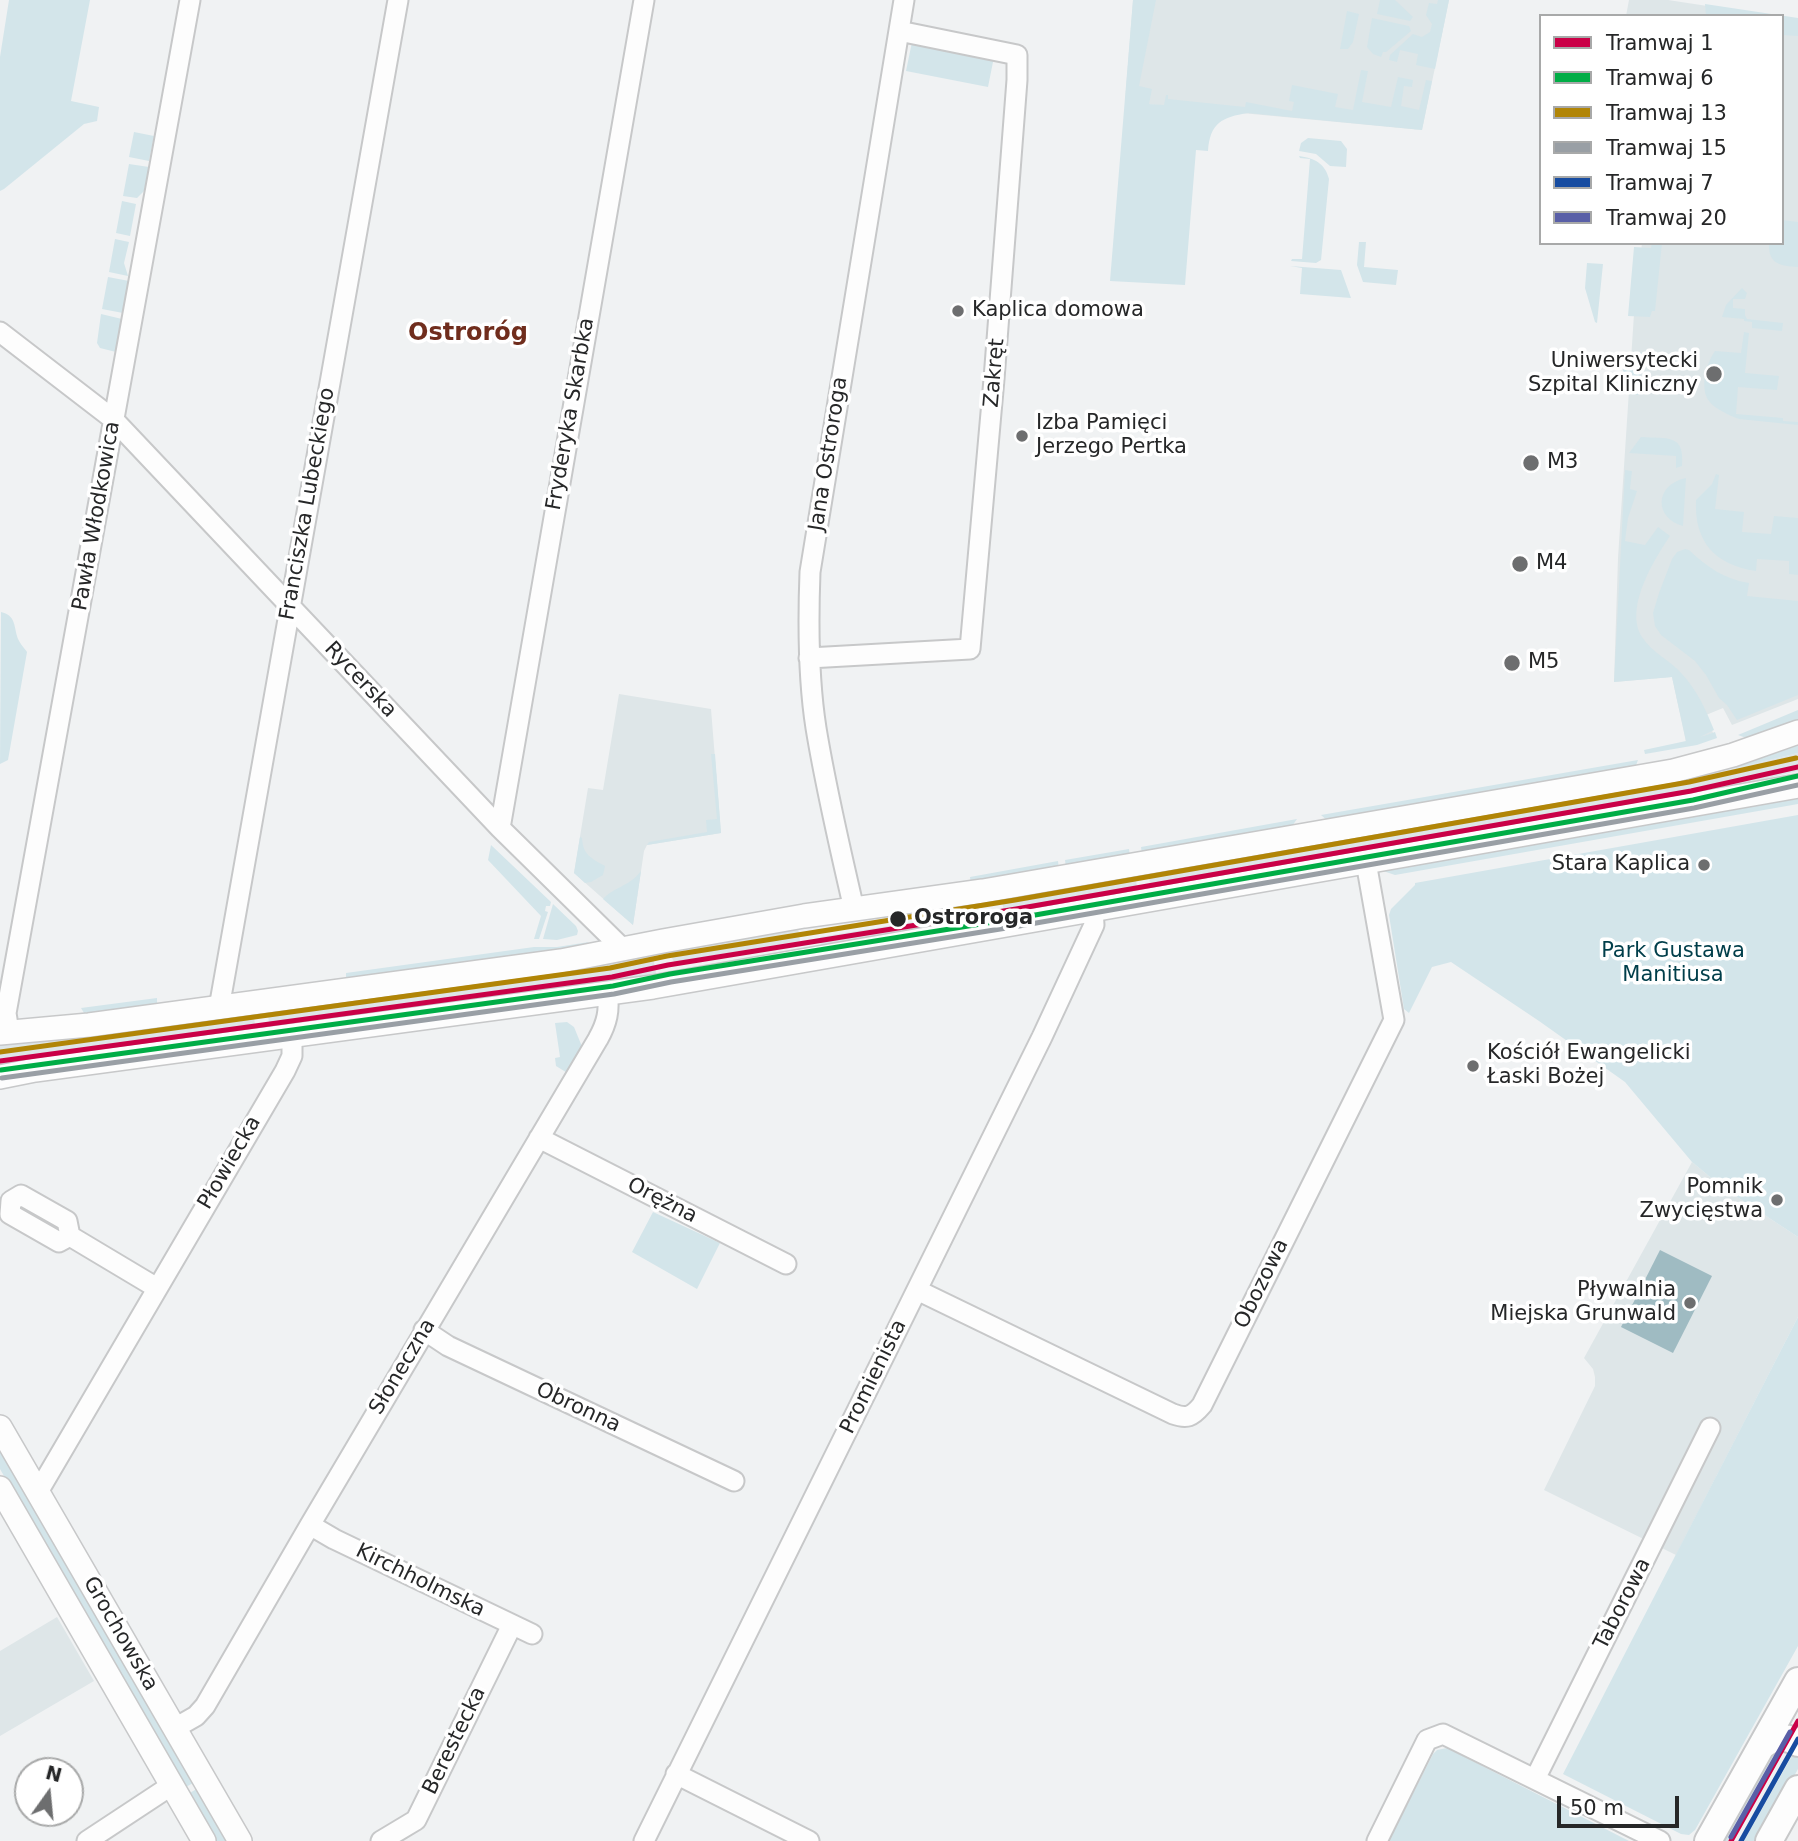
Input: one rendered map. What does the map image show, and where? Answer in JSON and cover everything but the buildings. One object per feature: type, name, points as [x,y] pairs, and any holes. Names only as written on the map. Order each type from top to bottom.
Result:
[{"type":"main road","points":[[1708,1841],[1798,1681]]},
{"type":"main road","points":[[1762,1746],[1777,1737],[1798,1743]]},
{"type":"main road","points":[[1769,1841],[1798,1789]]},
{"type":"street","name":"Pawła Włodkowica","points":[[4,1033],[190,0]]},
{"type":"street","name":"Franciszka Lubeckiego","points":[[219,1008],[398,0]]},
{"type":"street","name":"Fryderyka Skarbka","points":[[500,828],[644,0]]},
{"type":"street","name":"Jana Ostroroga","points":[[854,909],[816,726],[809,658],[810,572],[904,0]]},
{"type":"street","name":"Zakręt","points":[[809,658],[970,649],[995,379],[1017,55],[899,31]]},
{"type":"street","name":"Rycerska","points":[[0,332],[113,419],[500,828],[623,949]]},
{"type":"street","points":[[4,1033],[89,1025],[552,962],[854,909],[983,891],[1673,771],[1726,757],[1798,732]]},
{"type":"street","points":[[0,1077],[35,1070],[653,987],[1798,786]]},
{"type":"street","name":"Obozowa","points":[[917,1290],[1173,1415],[1183,1418],[1194,1414],[1202,1405],[1394,1020],[1366,862]]},
{"type":"street","points":[[983,891],[989,927]]},
{"type":"street","name":"Promienista","points":[[644,1841],[1088,940],[1094,925],[1093,910]]},
{"type":"street","name":"Słoneczna","points":[[175,1728],[196,1716],[205,1706],[424,1330],[539,1139],[606,1025],[609,1002],[607,993]]},
{"type":"street","name":"Płowiecka","points":[[38,1492],[285,1071],[292,1056],[292,1035]]},
{"type":"street","name":"Orężna","points":[[539,1139],[786,1264]]},
{"type":"street","points":[[70,1236],[157,1288]]},
{"type":"street","name":"Obronna","points":[[424,1330],[448,1346],[734,1481]]},
{"type":"street","name":"Grochowska","points":[[0,1427],[240,1841]]},
{"type":"street","name":"Taborowa","points":[[1535,1779],[1710,1428]]},
{"type":"street","name":"Grochowska","points":[[0,1488],[204,1841]]},
{"type":"street","name":"Kirchholmska","points":[[310,1525],[532,1634]]},
{"type":"street","name":"Berestecka","points":[[381,1841],[416,1820],[512,1625]]},
{"type":"street","points":[[1377,1841],[1427,1740],[1443,1734],[1660,1841]]},
{"type":"street","points":[[676,1774],[809,1841]]},
{"type":"street","points":[[87,1841],[172,1785]]},
{"type":"shaded area","points":[[1133,0],[1449,0],[1422,130],[1125,102]]},
{"type":"shaded area","points":[[1629,0],[1668,0],[1760,14],[1626,14]]},
{"type":"shaded area","name":"Uniwersytecki Szpital Kliniczny","points":[[1784,17],[1798,19],[1798,699],[1732,725],[1723,708],[1706,715],[1713,733],[1686,742],[1672,677],[1614,682],[1618,558],[1634,314],[1642,245],[1784,245]]},
{"type":"shaded area","points":[[619,694],[711,709],[721,833],[647,845],[633,925],[574,873],[588,788],[603,790]]},
{"type":"shaded area","points":[[1798,753],[1798,771],[1726,788],[1151,890],[1148,871],[1694,778]]},
{"type":"shaded area","points":[[1135,874],[1138,893],[1005,916],[1001,897]]},
{"type":"shaded area","points":[[962,904],[965,922],[821,950],[820,937],[939,918],[936,906]]},
{"type":"shaded area","points":[[798,927],[800,941],[674,962],[672,958],[671,948]]},
{"type":"shaded area","points":[[652,952],[657,978],[270,1029],[267,1009]]},
{"type":"shaded area","points":[[253,1011],[256,1031],[0,1064],[0,1045]]},
{"type":"shaded area","points":[[1692,1162],[1722,1187],[1798,1237],[1798,1317],[1676,1555],[1544,1490],[1595,1386],[1593,1369],[1584,1358]]},
{"type":"shaded area","points":[[57,1617],[94,1681],[0,1736],[0,1651]]},
{"type":"green space","points":[[9,0],[90,0],[71,101],[99,107],[97,121],[84,124],[0,191],[0,57]]},
{"type":"green space","points":[[1133,0],[1156,0],[1139,86],[1152,89],[1149,104],[1164,105],[1168,95],[1168,99],[1245,107],[1246,102],[1292,111],[1294,102],[1289,101],[1292,85],[1338,94],[1335,107],[1353,110],[1361,70],[1368,71],[1362,102],[1391,107],[1398,77],[1413,80],[1412,87],[1404,86],[1401,106],[1419,110],[1426,80],[1432,81],[1422,130],[1248,113],[1224,119],[1211,134],[1208,151],[1196,150],[1185,285],[1110,281]]},
{"type":"green space","points":[[1380,0],[1395,0],[1413,17],[1410,21],[1377,14]]},
{"type":"green space","points":[[1438,0],[1449,0],[1435,69],[1416,65],[1418,54],[1400,50],[1397,62],[1389,60],[1390,55],[1413,34],[1422,37],[1430,32],[1432,24],[1426,15],[1429,3],[1437,4]]},
{"type":"green space","points":[[1705,4],[1771,14],[1706,14]]},
{"type":"green space","points":[[1347,11],[1359,14],[1353,42],[1348,49],[1340,49]]},
{"type":"green space","points":[[1784,16],[1798,18],[1798,36],[1784,35]]},
{"type":"green space","points":[[1372,18],[1409,26],[1411,31],[1383,52],[1381,57],[1373,54],[1367,47]]},
{"type":"green space","points":[[912,42],[994,57],[988,87],[906,71]]},
{"type":"green space","points":[[134,132],[154,136],[149,161],[129,157]]},
{"type":"green space","points":[[1308,138],[1341,141],[1347,149],[1346,167],[1330,166],[1316,154],[1299,151],[1301,143]]},
{"type":"green space","points":[[1299,156],[1309,158],[1318,162],[1329,179],[1321,260],[1316,263],[1291,261],[1302,259],[1310,159]]},
{"type":"green space","points":[[129,164],[149,167],[144,191],[137,198],[123,196]]},
{"type":"green space","points":[[122,201],[136,204],[130,236],[116,233]]},
{"type":"green space","points":[[1784,220],[1798,222],[1798,267],[1781,265],[1773,260],[1769,245],[1784,245]]},
{"type":"green space","points":[[115,239],[129,242],[124,263],[128,276],[109,272]]},
{"type":"green space","points":[[1359,242],[1366,242],[1364,267],[1398,270],[1396,285],[1363,282],[1357,265]]},
{"type":"green space","points":[[1652,245],[1662,245],[1655,311],[1652,311],[1650,317],[1628,316],[1634,247],[1651,248]]},
{"type":"green space","points":[[1587,263],[1603,264],[1597,323],[1585,288]]},
{"type":"green space","points":[[1290,266],[1341,270],[1351,298],[1300,294],[1302,268]]},
{"type":"green space","points":[[108,277],[129,281],[123,313],[102,309]]},
{"type":"green space","points":[[1742,288],[1747,293],[1745,299],[1733,299],[1733,308],[1745,309],[1747,319],[1783,323],[1782,331],[1752,328],[1752,322],[1744,319],[1722,317],[1726,305]]},
{"type":"green space","points":[[101,314],[122,319],[116,352],[100,348],[97,343]]},
{"type":"green space","points":[[1744,332],[1749,333],[1745,373],[1779,376],[1777,390],[1738,387],[1736,414],[1783,418],[1783,421],[1798,422],[1798,425],[1739,419],[1718,409],[1706,396],[1704,382],[1712,356],[1715,351],[1741,353]]},
{"type":"green space","points":[[1627,353],[1658,354],[1657,367],[1641,365],[1638,395],[1621,393],[1624,359]]},
{"type":"green space","points":[[1641,437],[1666,438],[1677,443],[1681,448],[1682,466],[1676,468],[1676,456],[1629,453]]},
{"type":"green space","points":[[1625,470],[1632,471],[1630,489],[1637,491],[1628,518],[1625,541],[1645,545],[1658,527],[1670,536],[1643,585],[1637,625],[1646,643],[1682,674],[1701,700],[1714,730],[1700,737],[1715,732],[1717,738],[1697,745],[1645,754],[1644,750],[1686,741],[1672,677],[1614,682]]},
{"type":"green space","points":[[1716,474],[1719,475],[1715,509],[1744,512],[1742,532],[1771,534],[1774,516],[1798,518],[1798,575],[1789,574],[1789,561],[1757,559],[1756,571],[1729,563],[1710,549],[1699,528],[1696,500],[1712,484]]},
{"type":"green space","points":[[1686,478],[1683,526],[1667,516],[1662,502],[1668,487]]},
{"type":"green space","points":[[1685,549],[1716,571],[1749,583],[1747,596],[1798,601],[1798,695],[1737,720],[1695,661],[1661,635],[1655,626],[1653,613],[1672,559],[1677,552]]},
{"type":"green space","points":[[1,612],[11,618],[18,638],[27,652],[8,760],[0,764]]},
{"type":"green space","points":[[1798,710],[1798,722],[1749,739],[1738,735]]},
{"type":"green space","points":[[1798,742],[1798,753],[1736,768],[1735,766]]},
{"type":"green space","points":[[711,754],[715,754],[721,833],[647,845],[649,842],[707,832],[706,820],[717,819]]},
{"type":"green space","points":[[1638,760],[1635,768],[1329,822],[1321,815]]},
{"type":"green space","points":[[1798,795],[1798,804],[1395,875],[1383,871],[1387,868]]},
{"type":"green space","name":"Park Gustawa Manitiusa","points":[[1798,815],[1798,1237],[1722,1187],[1692,1162],[1625,1082],[1451,962],[1432,967],[1409,1013],[1404,1009],[1389,915],[1391,909],[1415,883]]},
{"type":"green space","points":[[1297,819],[1290,829],[1142,855],[1141,847]]},
{"type":"green space","points":[[580,837],[589,855],[605,866],[603,875],[591,882],[585,883],[574,873]]},
{"type":"green space","points":[[491,845],[551,902],[550,906],[546,906],[545,911],[548,912],[539,939],[534,939],[541,916],[488,860]]},
{"type":"green space","points":[[1129,849],[1130,857],[1066,868],[1065,860]]},
{"type":"green space","points":[[1058,861],[1059,869],[971,884],[970,877]]},
{"type":"green space","points":[[641,871],[633,925],[603,899]]},
{"type":"green space","points":[[553,904],[576,926],[577,935],[557,940],[543,939]]},
{"type":"green space","points":[[589,942],[581,947],[349,980],[346,978],[346,973]]},
{"type":"green space","points":[[157,998],[155,1007],[84,1013],[81,1008]]},
{"type":"green space","points":[[567,1022],[574,1027],[583,1049],[569,1074],[556,1066],[555,1058],[560,1057],[555,1023]]},
{"type":"green space","points":[[653,1212],[720,1243],[697,1289],[632,1252]]},
{"type":"green space","points":[[1798,1317],[1798,1646],[1695,1830],[1689,1835],[1681,1834],[1563,1774]]},
{"type":"green space","points":[[0,1442],[197,1781],[184,1788],[0,1469]]},
{"type":"green space","points":[[1781,1746],[1728,1841],[1718,1841],[1768,1753]]},
{"type":"green space","points":[[1447,1748],[1629,1841],[1389,1841],[1433,1754],[1437,1750]]},
{"type":"green space","points":[[1794,1752],[1798,1757],[1798,1769],[1758,1841],[1744,1841]]},
{"type":"green space","points":[[200,1787],[231,1841],[215,1841],[188,1794]]},
{"type":"water","points":[[1660,1250],[1712,1276],[1673,1353],[1621,1327]]},
{"type":"tram line","name":"13","points":[[0,1052],[610,968],[667,956],[1015,900],[1689,782],[1796,758]]},
{"type":"tram line","name":"1","points":[[0,1061],[612,977],[668,965],[1016,909],[1691,791],[1798,767]]},
{"type":"tram line","name":"6","points":[[1,1070],[613,986],[670,974],[1018,918],[1693,800],[1798,776]]},
{"type":"tram line","name":"15","points":[[2,1078],[614,994],[671,982],[1019,926],[1694,808],[1798,785]]},
{"type":"tram line","name":"1","points":[[1731,1841],[1798,1721]]},
{"type":"tram line","name":"20","points":[[1731,1837],[1790,1732]]},
{"type":"tram line","name":"7","points":[[1741,1841],[1798,1739]]},
{"type":"place","name":"Kaplica domowa","points":[[958,311]]},
{"type":"place","name":"Uniwersytecki Szpital Kliniczny","points":[[1714,374]]},
{"type":"place","name":"Izba Pamięci Jerzego Pertka","points":[[1022,436]]},
{"type":"place","name":"M3","points":[[1531,463]]},
{"type":"place","name":"M4","points":[[1520,564]]},
{"type":"place","name":"M5","points":[[1512,663]]},
{"type":"place","name":"Stara Kaplica","points":[[1704,865]]},
{"type":"place","name":"Ostroroga","points":[[898,919]]},
{"type":"place","name":"Kościół Ewangelicki Łaski Bożej","points":[[1473,1066]]},
{"type":"place","name":"Pomnik Zwycięstwa","points":[[1777,1200]]},
{"type":"place","name":"Pływalnia Miejska Grunwald","points":[[1690,1303]]},
{"type":"district","name":"Ostroróg","points":[[468,334]]}]
